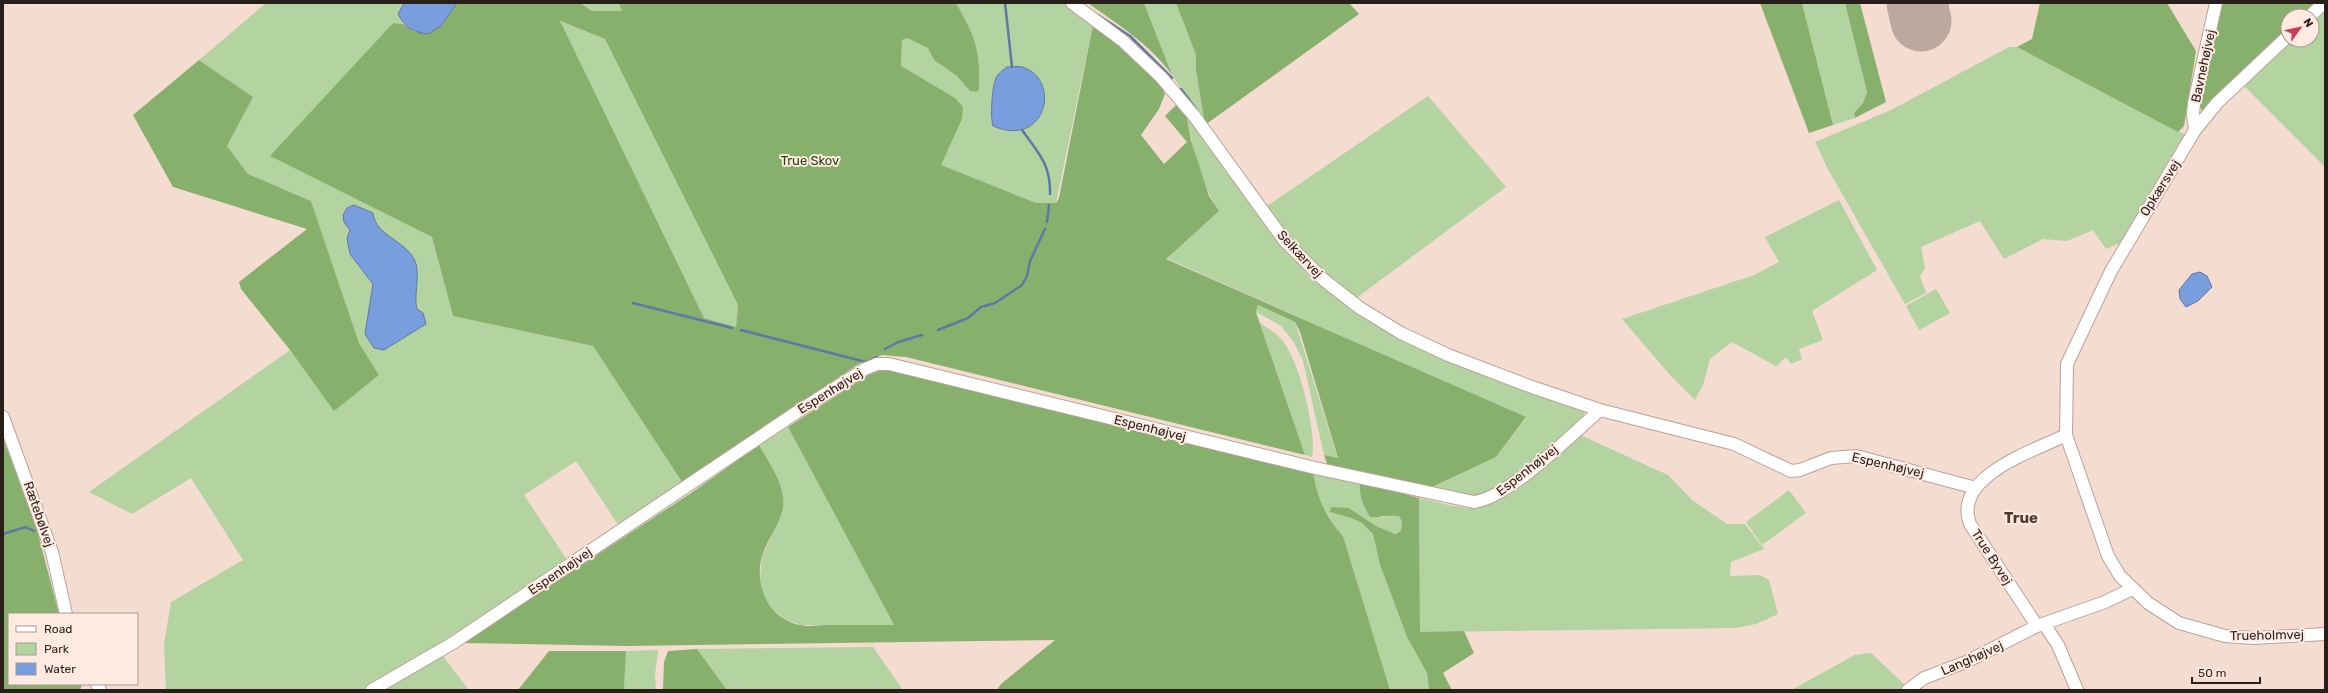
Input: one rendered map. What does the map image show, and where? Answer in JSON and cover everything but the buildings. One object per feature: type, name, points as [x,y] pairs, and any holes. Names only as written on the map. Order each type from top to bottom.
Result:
[{"type":"street","name":"Selkærvej","points":[[1072,3],[1123,41],[1157,72],[1195,117],[1284,240],[1324,280],[1360,308],[1401,333],[1448,355],[1600,410]]},
{"type":"street","name":"Bavnehøjvej","points":[[2195,130],[2193,115],[2194,103],[2216,3]]},
{"type":"street","name":"Opkærsvej","points":[[2066,435],[2067,364],[2111,271],[2195,130],[2217,103],[2280,44]]},
{"type":"street","name":"Espenhøjvej","points":[[372,690],[454,643],[797,412],[865,369],[877,364],[889,364],[1316,468],[1474,502],[1491,498],[1512,485],[1600,410],[1734,444],[1791,471],[1800,470],[1831,458],[1856,456],[1976,488]]},
{"type":"street","name":"Rætebølvej","points":[[3,417],[52,552],[66,613]]},
{"type":"street","name":"True Byvej","points":[[2041,625],[1970,524],[1966,513],[1976,488],[1991,473],[2066,435]]},
{"type":"street","points":[[2066,435],[2108,556],[2120,576],[2132,589],[2105,602],[2041,625],[2058,645],[2077,690]]},
{"type":"street","name":"Trueholmvej","points":[[2132,589],[2165,616],[2200,630],[2225,636],[2254,638],[2325,634]]},
{"type":"street","name":"Langhøjvej","points":[[1908,690],[1924,678],[1966,662],[2041,625]]},
{"type":"green space","points":[[266,3],[404,3],[398,14],[403,24],[393,23],[271,156],[432,237],[453,316],[593,346],[682,482],[619,526],[576,461],[524,495],[567,560],[408,664],[363,690],[166,690],[164,644],[171,602],[243,560],[191,478],[132,514],[89,492],[290,350],[334,410],[379,375],[359,343],[311,201],[248,174],[227,146],[253,97],[199,60]]},
{"type":"green space","name":"True Skov","points":[[457,3],[580,3],[592,11],[622,11],[619,3],[956,3],[968,25],[978,54],[979,89],[977,92],[970,91],[957,76],[934,60],[928,48],[907,38],[902,40],[901,66],[955,98],[963,107],[962,119],[941,165],[1036,203],[1056,203],[1059,198],[1093,25],[1133,56],[1160,84],[1165,94],[1159,109],[1141,135],[1164,164],[1187,142],[1165,116],[1177,104],[1186,113],[1191,140],[1209,196],[1219,211],[1166,259],[1526,417],[1496,457],[1432,487],[1327,464],[1324,455],[1338,458],[1300,332],[1295,322],[1258,305],[1256,312],[1305,455],[906,357],[882,355],[860,363],[682,482],[593,346],[453,316],[432,237],[270,156],[393,23],[403,24],[415,32],[441,26]],"holes":[[[560,21],[605,39],[738,305],[736,327],[704,318]]]},
{"type":"green space","points":[[580,3],[619,3],[623,11],[591,11]]},
{"type":"green space","points":[[956,3],[1065,3],[1093,25],[1056,203],[1036,203],[940,165],[962,119],[901,66],[902,39],[907,38],[928,48],[934,60],[957,76],[970,91],[979,89],[978,54],[968,25]]},
{"type":"green space","points":[[1088,3],[1144,3],[1172,75],[1164,64],[1144,45]]},
{"type":"green space","points":[[1144,3],[1176,3],[1196,55],[1196,70],[1205,125],[1172,75]]},
{"type":"green space","points":[[1176,3],[1349,3],[1359,14],[1205,125],[1196,70],[1196,55]]},
{"type":"green space","points":[[1760,3],[1802,3],[1833,125],[1809,133]]},
{"type":"green space","points":[[1802,3],[1845,3],[1867,92],[1863,103],[1854,113],[1855,118],[1833,125]]},
{"type":"green space","points":[[1845,3],[1860,3],[1886,102],[1855,118],[1854,113],[1863,103],[1867,92]]},
{"type":"green space","points":[[2040,3],[2167,3],[2196,51],[2184,126],[2178,132],[2017,47],[2032,39]]},
{"type":"green space","points":[[2222,3],[2319,3],[2314,8],[2280,8],[2280,39],[2203,111],[2199,107]]},
{"type":"green space","points":[[2325,8],[2325,167],[2242,84],[2281,48],[2320,48],[2320,13]]},
{"type":"green space","points":[[559,21],[605,39],[738,305],[736,327],[704,318]]},
{"type":"green space","points":[[2009,47],[2017,47],[2186,135],[2120,243],[2106,249],[2093,230],[2067,241],[2043,239],[2004,259],[1980,221],[1921,247],[1925,268],[1920,276],[1926,293],[1905,304],[1828,169],[1815,142],[1891,110]]},
{"type":"green space","points":[[199,60],[253,97],[227,146],[248,174],[311,201],[359,343],[379,375],[334,411],[290,350],[241,289],[239,282],[307,229],[173,187],[133,115]]},
{"type":"green space","points":[[1428,96],[1506,187],[1355,299],[1287,237],[1267,206]]},
{"type":"green space","points":[[1186,113],[1282,245],[1311,278],[1348,307],[1396,335],[1582,410],[1585,412],[1580,419],[1556,443],[1524,471],[1488,495],[1474,497],[1467,496],[1432,487],[1496,457],[1526,418],[1166,258],[1219,211],[1212,200],[1202,176]]},
{"type":"green space","points":[[1839,200],[1877,270],[1812,311],[1823,340],[1799,349],[1802,359],[1791,364],[1786,357],[1776,366],[1732,342],[1710,359],[1703,385],[1695,400],[1670,375],[1622,319],[1754,275],[1779,262],[1765,237]]},
{"type":"green space","points":[[1936,289],[1950,313],[1919,330],[1906,306]]},
{"type":"green space","points":[[1258,305],[1295,322],[1338,459],[1324,455],[1303,361],[1294,342],[1280,325],[1256,312]]},
{"type":"green space","points":[[1260,323],[1282,340],[1295,363],[1309,414],[1312,431],[1312,457],[1305,455]]},
{"type":"green space","points":[[889,368],[1313,471],[1323,506],[1331,521],[1343,536],[1390,690],[997,690],[1001,684],[1055,640],[627,646],[463,643],[691,493],[759,445],[777,477],[783,497],[782,513],[762,556],[760,567],[762,589],[772,608],[779,615],[789,621],[803,626],[894,625],[788,427],[870,374]]},
{"type":"green space","points":[[788,427],[894,625],[800,625],[785,619],[772,609],[762,594],[760,578],[762,556],[782,514],[759,445]]},
{"type":"green space","points":[[1580,435],[1668,475],[1692,500],[1727,524],[1745,524],[1764,549],[1731,562],[1730,576],[1760,575],[1769,580],[1778,614],[1756,624],[1736,628],[1420,632],[1419,498],[1466,508],[1485,505],[1499,499],[1529,479]]},
{"type":"green space","points":[[3,438],[37,530],[59,613],[8,613],[8,685],[82,685],[80,690],[3,690]]},
{"type":"green space","points":[[1313,471],[1360,481],[1380,518],[1392,514],[1398,515],[1402,522],[1401,531],[1395,534],[1376,526],[1349,508],[1330,512],[1362,523],[1373,534],[1380,565],[1407,637],[1427,673],[1429,690],[1390,690],[1343,536],[1331,521],[1323,506]]},
{"type":"green space","points":[[1360,481],[1419,498],[1420,632],[1464,631],[1474,653],[1443,673],[1452,690],[1429,690],[1427,673],[1407,637],[1380,565],[1373,534],[1362,523],[1330,512],[1331,507],[1349,508],[1376,526],[1395,534],[1401,531],[1402,522],[1399,516],[1392,515],[1370,517],[1362,500]]},
{"type":"green space","points":[[1789,490],[1806,513],[1762,545],[1746,522]]},
{"type":"green space","points":[[873,647],[903,690],[727,690],[697,649]]},
{"type":"green space","points":[[697,649],[727,690],[663,690],[664,662],[668,651]]},
{"type":"green space","points":[[658,650],[655,675],[656,690],[624,690],[626,651]]},
{"type":"green space","points":[[549,651],[626,651],[624,690],[518,690]]},
{"type":"green space","points":[[1871,653],[1906,686],[1902,690],[1791,690],[1855,655]]},
{"type":"green space","points":[[443,656],[469,690],[385,690]]},
{"type":"water","points":[[404,3],[457,3],[441,26],[428,34],[418,32],[404,23],[398,14]]},
{"type":"water","points":[[1007,67],[1022,67],[1034,74],[1042,84],[1044,97],[1043,109],[1037,120],[1026,128],[1012,131],[993,126],[992,122],[995,80],[997,76]]},
{"type":"water","points":[[354,205],[373,213],[375,221],[379,227],[405,248],[415,261],[417,277],[416,304],[417,309],[423,313],[426,324],[384,350],[374,348],[365,334],[373,284],[350,254],[347,238],[350,230],[344,222],[343,215],[347,208]]},
{"type":"water","points":[[2200,272],[2207,276],[2212,287],[2198,301],[2186,307],[2180,299],[2179,290],[2192,274]]},
{"type":"waterway","points":[[1005,3],[1012,67]]},
{"type":"waterway","points":[[1098,15],[1130,36],[1172,78]]},
{"type":"waterway","points":[[1181,89],[1196,109]]},
{"type":"waterway","points":[[1022,130],[1038,152],[1046,167],[1050,184],[1050,194]]},
{"type":"waterway","points":[[1047,222],[1049,205]]},
{"type":"waterway","points":[[938,330],[968,318],[981,307],[995,303],[1022,285],[1027,276],[1030,261],[1045,229]]},
{"type":"waterway","points":[[633,303],[732,328]]},
{"type":"waterway","points":[[741,330],[866,362],[877,357]]},
{"type":"waterway","points":[[885,349],[898,342],[922,335]]},
{"type":"waterway","points":[[3,534],[26,527],[34,531]]},
{"type":"runway","points":[[1917,3],[1921,21]]},
{"type":"district","name":"True","points":[[2021,518]]}]
